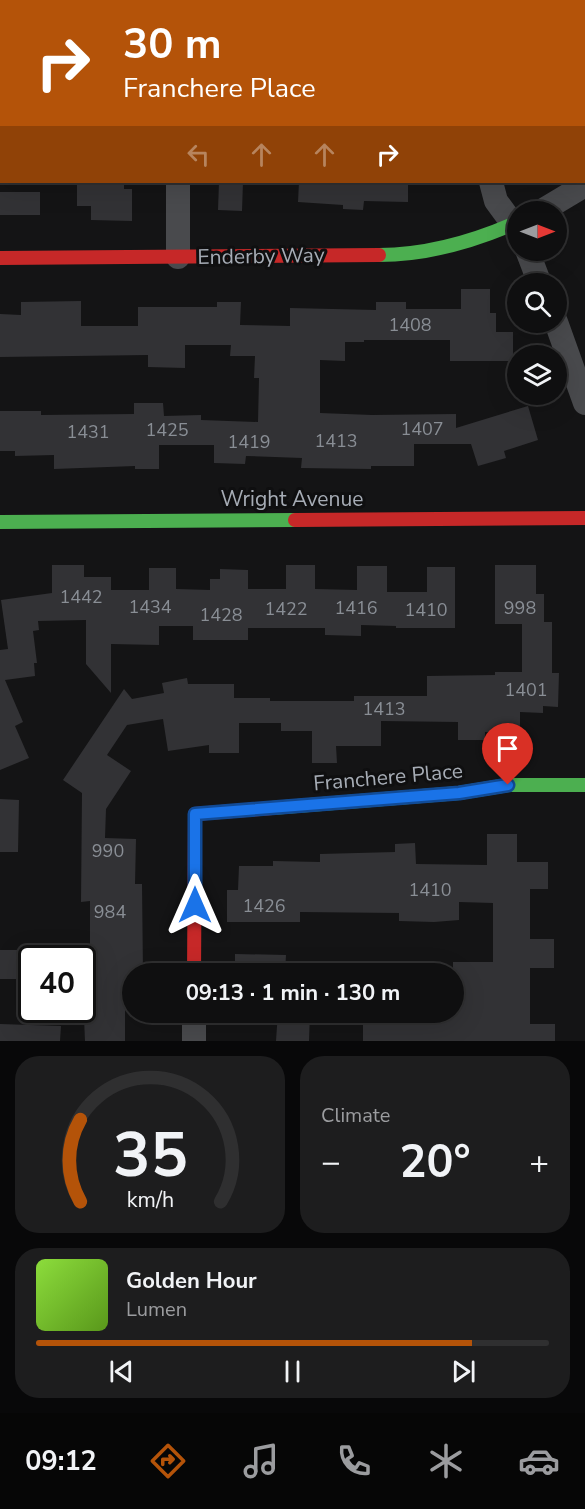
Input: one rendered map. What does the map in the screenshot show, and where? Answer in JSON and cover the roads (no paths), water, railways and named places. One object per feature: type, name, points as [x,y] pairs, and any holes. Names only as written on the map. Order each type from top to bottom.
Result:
[{"type":"street","points":[[178,183],[178,257]]},
{"type":"street","points":[[491,183],[496,201],[507,215]]},
{"type":"street","points":[[558,201],[585,185]]},
{"type":"street","name":"Enderby Way","points":[[0,258],[401,255],[507,229]]},
{"type":"street","points":[[559,333],[585,403]]},
{"type":"street","name":"Wright Avenue","points":[[0,522],[585,518]]},
{"type":"street","name":"Franchere Place","points":[[194,963],[195,814],[459,793],[508,785],[585,785]]},
{"type":"street","points":[[194,1023],[194,1041]]}]
